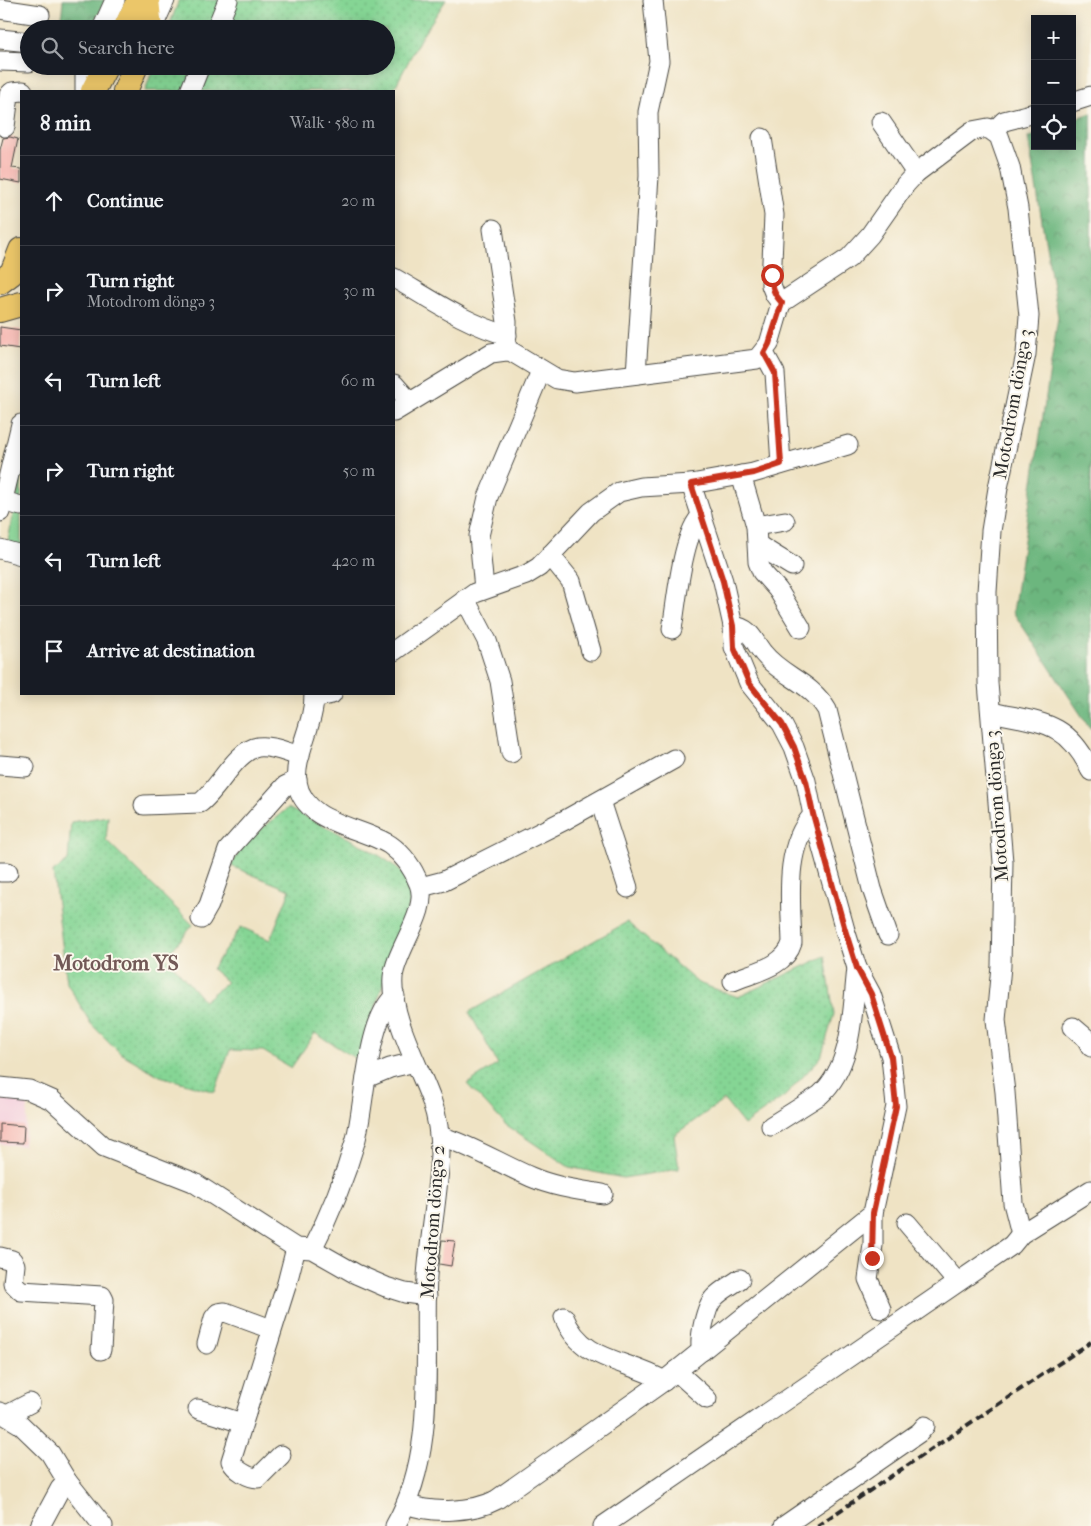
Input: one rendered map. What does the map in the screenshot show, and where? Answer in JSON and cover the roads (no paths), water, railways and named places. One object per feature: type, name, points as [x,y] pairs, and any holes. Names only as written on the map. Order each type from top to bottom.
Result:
[{"type":"main road","points":[[129,20],[139,0]]},
{"type":"main road","points":[[147,0],[150,20]]},
{"type":"main road","points":[[94,90],[101,75]]},
{"type":"main road","points":[[125,90],[132,75]]},
{"type":"main road","points":[[0,282],[12,273],[20,253]]},
{"type":"main road","points":[[0,310],[20,304]]},
{"type":"street","points":[[106,20],[116,0]]},
{"type":"street","points":[[155,20],[164,0]]},
{"type":"street","points":[[220,20],[228,0]]},
{"type":"street","points":[[636,374],[648,176],[648,112],[659,62],[653,0]]},
{"type":"street","points":[[0,9],[43,15]]},
{"type":"street","points":[[0,39],[20,41]]},
{"type":"street","points":[[0,61],[20,62]]},
{"type":"street","points":[[85,75],[85,90]]},
{"type":"street","points":[[190,90],[196,75]]},
{"type":"street","points":[[5,127],[9,95],[12,92],[20,91]]},
{"type":"street","points":[[1076,101],[1091,96]]},
{"type":"street","points":[[395,279],[493,332],[541,371],[557,379],[576,382],[750,362],[764,353],[769,344],[782,303],[849,258],[870,235],[905,185],[916,173],[972,131],[983,128],[994,131],[1004,122],[1031,114]]},
{"type":"street","points":[[881,122],[916,173]]},
{"type":"street","name":"Motodrom döngə 3","points":[[994,131],[1003,143],[1018,208],[1029,316],[1026,354],[991,531],[987,601],[988,683],[1003,862],[1001,966],[996,1020],[1006,1092],[1013,1203],[1021,1234]]},
{"type":"street","points":[[762,138],[774,215],[771,285],[775,295],[782,303]]},
{"type":"street","points":[[493,229],[506,343]]},
{"type":"street","points":[[395,411],[506,343]]},
{"type":"street","points":[[764,353],[775,373],[781,464]]},
{"type":"street","points":[[484,588],[479,536],[488,497],[541,371]]},
{"type":"street","points":[[395,385],[410,402]]},
{"type":"street","points":[[20,428],[2,507],[20,506]]},
{"type":"street","points":[[395,650],[465,599],[484,588],[526,575],[539,567],[591,512],[619,492],[641,487],[691,484],[741,475],[848,445]]},
{"type":"street","points":[[741,475],[756,526],[758,562],[762,572],[778,590],[795,622],[801,628]]},
{"type":"street","points":[[691,484],[723,581],[733,626],[734,647],[749,683],[782,724],[794,747],[806,781],[813,814],[857,968],[871,994],[884,1029],[891,1057],[896,1106],[881,1167],[879,1192],[873,1213],[873,1245],[868,1280],[869,1287],[881,1309]]},
{"type":"street","points":[[672,628],[688,538],[696,520],[702,515]]},
{"type":"street","points":[[756,526],[785,521]]},
{"type":"street","points":[[758,545],[792,566]]},
{"type":"street","points":[[0,549],[20,555]]},
{"type":"street","points":[[550,555],[571,581],[591,651]]},
{"type":"street","points":[[465,599],[487,641],[500,681],[511,753]]},
{"type":"street","points":[[733,626],[748,631],[771,662],[807,686],[820,698],[827,710],[872,889],[888,934]]},
{"type":"street","points":[[320,695],[300,756],[297,780],[303,800],[312,810],[390,845],[409,863],[421,887],[444,881],[600,801],[674,759]]},
{"type":"street","points":[[991,712],[1056,728],[1071,738],[1083,754],[1091,771]]},
{"type":"street","points":[[144,805],[200,803],[207,798],[244,755],[257,747],[267,747],[300,756]]},
{"type":"street","points":[[0,765],[25,767]]},
{"type":"street","points":[[201,920],[209,905],[228,850],[285,786],[297,780]]},
{"type":"street","points":[[600,801],[628,888]]},
{"type":"street","points":[[733,981],[781,961],[789,952],[792,943],[792,866],[799,835],[813,814]]},
{"type":"street","name":"Motodrom döngə 2","points":[[395,1526],[407,1504],[416,1472],[424,1422],[428,1376],[428,1262],[439,1172],[440,1136],[433,1104],[415,1062],[395,996],[394,976],[397,961],[420,908],[421,887]]},
{"type":"street","points":[[772,1126],[827,1089],[842,1063],[848,1039],[857,968]]},
{"type":"street","points":[[280,1455],[258,1478],[252,1478],[234,1466],[232,1454],[287,1283],[304,1249],[327,1220],[346,1173],[356,1136],[366,1078],[384,1010],[395,996]]},
{"type":"street","points":[[366,1078],[390,1068],[415,1062]]},
{"type":"street","points":[[0,1087],[29,1090],[52,1100],[104,1147],[192,1182],[304,1249],[386,1287],[405,1293],[427,1296]]},
{"type":"street","points":[[440,1136],[460,1142],[533,1178],[566,1188],[603,1194]]},
{"type":"street","points":[[603,1526],[1012,1245],[1021,1234],[1091,1190]]},
{"type":"street","points":[[407,1504],[427,1510],[485,1506],[670,1376],[873,1213]]},
{"type":"street","points":[[907,1223],[957,1282]]},
{"type":"street","points":[[0,1257],[12,1260],[15,1265],[13,1283],[20,1291],[102,1296],[104,1300],[101,1350]]},
{"type":"street","points":[[702,1351],[700,1338],[713,1298],[740,1279]]},
{"type":"street","points":[[207,1344],[214,1318],[218,1313],[225,1312],[271,1329]]},
{"type":"street","points":[[564,1317],[570,1332],[586,1347],[606,1358],[653,1375],[670,1376],[707,1400]]},
{"type":"street","points":[[3,1414],[30,1403]]},
{"type":"street","points":[[198,1409],[242,1423]]},
{"type":"street","points":[[3,1414],[20,1424],[50,1453],[67,1481],[103,1526]]},
{"type":"street","points":[[784,1526],[920,1432],[924,1426]]},
{"type":"street","points":[[40,1526],[67,1481]]},
{"type":"railway","points":[[817,1526],[1091,1342]]},
{"type":"district","name":"Motodrom YS","points":[[116,963]]}]
